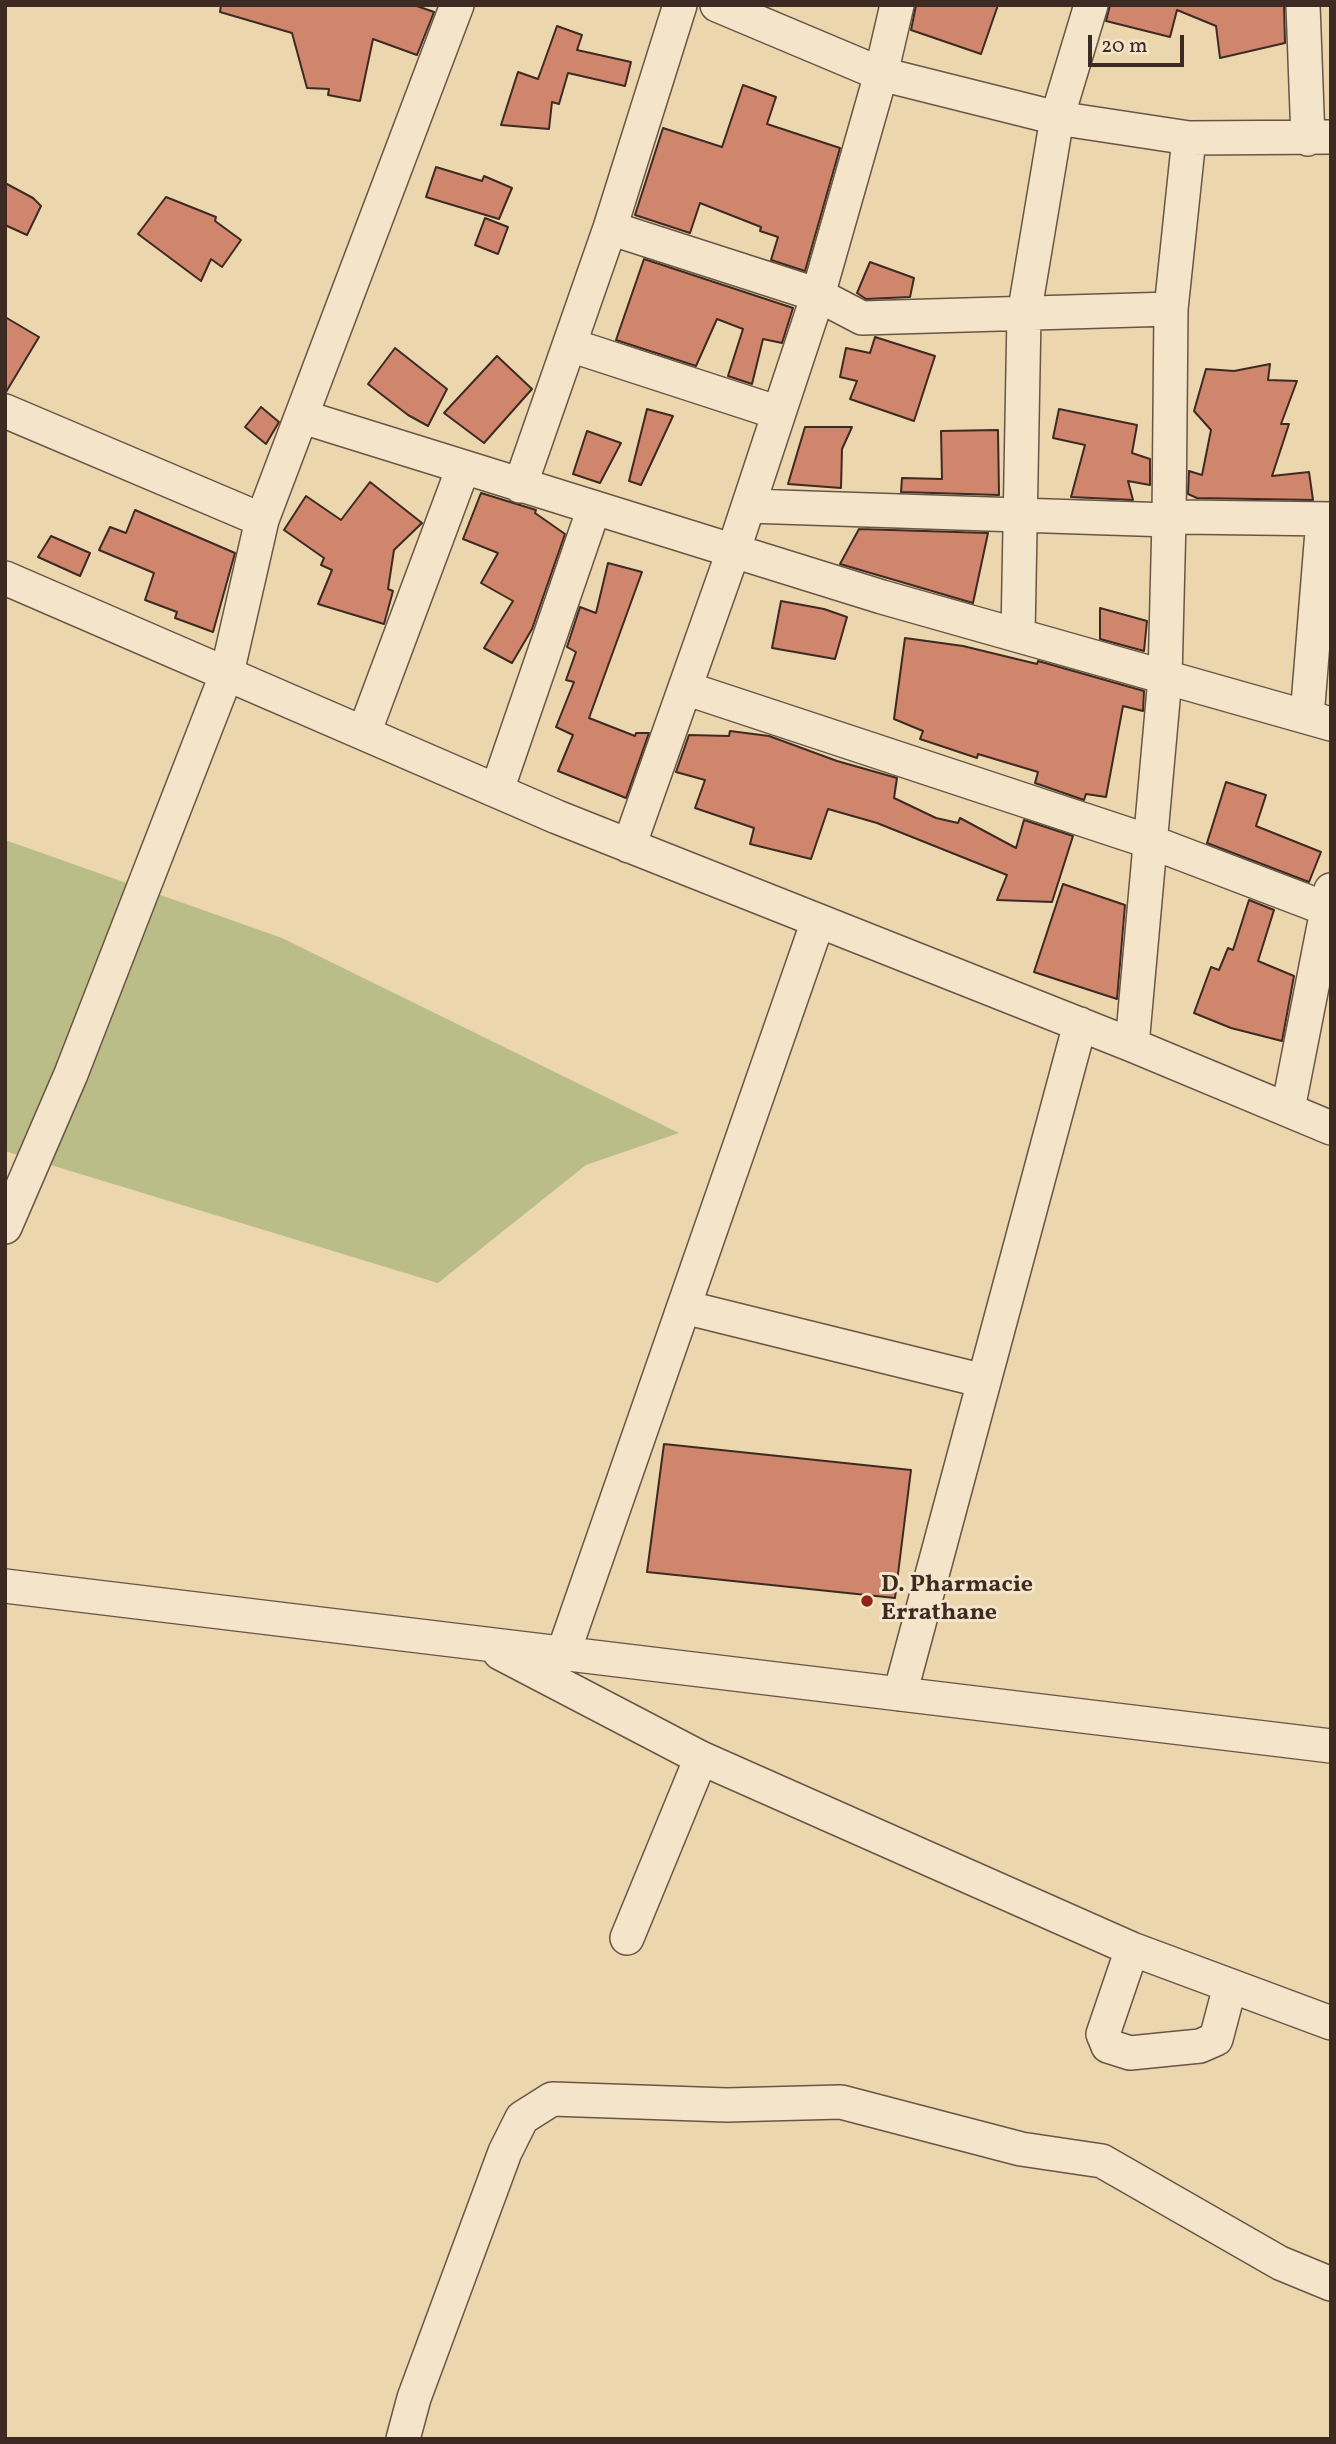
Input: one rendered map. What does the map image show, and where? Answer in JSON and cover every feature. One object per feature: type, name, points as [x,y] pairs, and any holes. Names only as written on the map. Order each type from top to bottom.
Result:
[{"type":"street","points":[[5,1227],[71,1074],[227,673],[262,520],[457,5]]},
{"type":"street","points":[[520,486],[610,228],[680,5]]},
{"type":"street","points":[[717,5],[881,74],[1057,118],[1189,138],[1319,138],[1303,5]]},
{"type":"street","points":[[629,846],[749,506],[818,295],[881,74],[897,5]]},
{"type":"street","points":[[1018,635],[1024,314],[1057,118],[1091,5]]},
{"type":"street","points":[[1132,1045],[1165,678],[1171,309],[1189,138]]},
{"type":"street","points":[[610,228],[818,295],[862,318],[875,320],[1171,309]]},
{"type":"street","points":[[570,345],[779,413]]},
{"type":"street","points":[[5,411],[262,520]]},
{"type":"street","points":[[303,417],[733,552],[1319,720],[1327,519],[1194,517],[1169,520],[749,506]]},
{"type":"street","points":[[365,733],[463,468]]},
{"type":"street","points":[[497,790],[594,508]]},
{"type":"street","points":[[5,578],[629,846],[1080,1024],[1331,1128]]},
{"type":"street","points":[[685,688],[1329,899],[1288,1109]]},
{"type":"street","points":[[563,1654],[818,921]]},
{"type":"street","points":[[900,1694],[1080,1024]]},
{"type":"street","points":[[684,1307],[984,1381]]},
{"type":"street","points":[[5,1587],[1331,1746]]},
{"type":"street","points":[[482,1644],[701,1758],[1132,1949],[1331,2024]]},
{"type":"street","points":[[628,1938],[701,1758]]},
{"type":"street","points":[[1132,1949],[1103,2034],[1108,2046],[1130,2053],[1200,2046],[1216,2039],[1230,1986]]},
{"type":"street","points":[[403,2439],[414,2398],[505,2152],[522,2118],[552,2099],[727,2105],[841,2102],[1021,2149],[1102,2161],[1280,2263],[1331,2284]]},
{"type":"green space","points":[[5,840],[282,938],[679,1133],[586,1165],[438,1283],[5,1151]]},
{"type":"building","points":[[221,5],[414,5],[434,12],[417,55],[373,39],[360,101],[328,95],[329,89],[307,88],[292,33],[220,12]]},
{"type":"building","points":[[916,5],[998,5],[981,54],[911,30]]},
{"type":"building","points":[[1110,5],[1284,5],[1285,43],[1220,58],[1216,26],[1177,10],[1170,37],[1106,21]]},
{"type":"building","points":[[557,26],[582,35],[577,50],[631,62],[625,86],[568,73],[559,104],[552,102],[549,129],[501,125],[518,72],[538,79]]},
{"type":"building","points":[[743,85],[776,97],[767,124],[840,148],[805,271],[771,260],[778,237],[760,231],[761,227],[700,203],[690,233],[635,215],[663,128],[722,147]]},
{"type":"building","points":[[436,167],[482,181],[484,176],[512,188],[499,219],[426,197]]},
{"type":"building","points":[[5,183],[33,198],[41,206],[27,235],[5,225]]},
{"type":"building","points":[[166,197],[216,217],[215,221],[241,240],[222,267],[211,259],[201,281],[138,234]]},
{"type":"building","points":[[485,218],[508,227],[498,254],[475,245]]},
{"type":"building","points":[[644,259],[793,308],[782,343],[763,339],[752,384],[728,376],[743,329],[717,319],[696,366],[616,340]]},
{"type":"building","points":[[870,262],[914,278],[910,297],[866,299],[857,293]]},
{"type":"building","points":[[5,317],[39,337],[6,392],[5,392]]},
{"type":"building","points":[[875,337],[935,356],[914,421],[850,399],[857,381],[840,377],[846,348],[870,353]]},
{"type":"building","points":[[395,348],[447,389],[428,426],[408,415],[368,384]]},
{"type":"building","points":[[497,356],[532,389],[484,443],[444,413]]},
{"type":"building","points":[[1270,364],[1268,380],[1297,381],[1281,424],[1289,424],[1272,476],[1309,472],[1313,500],[1197,498],[1188,494],[1189,471],[1202,475],[1211,430],[1194,411],[1206,369],[1234,371]]},
{"type":"building","points":[[261,407],[279,422],[266,444],[245,427]]},
{"type":"building","points":[[647,409],[673,416],[641,485],[629,481]]},
{"type":"building","points":[[1059,409],[1137,425],[1132,453],[1150,459],[1150,485],[1128,481],[1133,500],[1071,497],[1085,445],[1053,438]]},
{"type":"building","points":[[805,427],[852,427],[842,449],[841,488],[788,484]]},
{"type":"building","points":[[998,430],[999,495],[901,492],[902,478],[942,479],[941,431]]},
{"type":"building","points":[[587,431],[621,443],[600,483],[573,474]]},
{"type":"building","points":[[370,482],[422,523],[394,550],[388,589],[393,591],[384,624],[318,604],[332,570],[321,565],[324,558],[284,530],[306,496],[341,520]]},
{"type":"building","points":[[481,493],[536,510],[535,513],[565,534],[532,629],[512,663],[484,648],[513,601],[481,583],[498,553],[463,539]]},
{"type":"building","points":[[135,510],[235,553],[213,632],[175,618],[177,612],[145,600],[154,573],[99,550],[110,527],[126,533]]},
{"type":"building","points":[[859,529],[988,533],[973,603],[840,564]]},
{"type":"building","points":[[51,536],[90,553],[80,576],[38,557]]},
{"type":"building","points":[[608,563],[642,572],[589,718],[635,736],[636,733],[649,733],[626,798],[558,771],[573,735],[556,727],[574,682],[566,680],[576,652],[567,647],[580,607],[596,613]]},
{"type":"building","points":[[781,601],[824,609],[847,617],[835,659],[772,648]]},
{"type":"building","points":[[1100,608],[1147,621],[1144,651],[1100,639]]},
{"type":"building","points":[[905,638],[963,646],[1037,664],[1038,661],[1144,691],[1143,711],[1123,706],[1106,797],[1086,794],[1084,800],[1035,783],[1038,772],[978,754],[977,758],[920,739],[923,731],[894,719]]},
{"type":"building","points":[[730,731],[769,736],[837,761],[897,778],[894,798],[936,818],[958,823],[960,818],[1016,848],[1024,820],[1073,836],[1052,902],[997,900],[1007,875],[877,823],[828,809],[811,859],[750,844],[754,828],[695,808],[705,780],[676,772],[689,735],[729,736]]},
{"type":"building","points":[[1226,782],[1266,795],[1256,826],[1321,852],[1309,882],[1207,843]]},
{"type":"building","points":[[1063,884],[1125,905],[1117,999],[1034,972]]},
{"type":"building","points":[[1249,900],[1274,910],[1258,961],[1294,976],[1282,1041],[1231,1028],[1194,1013],[1211,967],[1219,970],[1228,948],[1233,950]]},
{"type":"building","points":[[664,1444],[911,1470],[895,1598],[647,1572]]},
{"type":"place","name":"D. Pharmacie Errathane","points":[[867,1601]]}]
